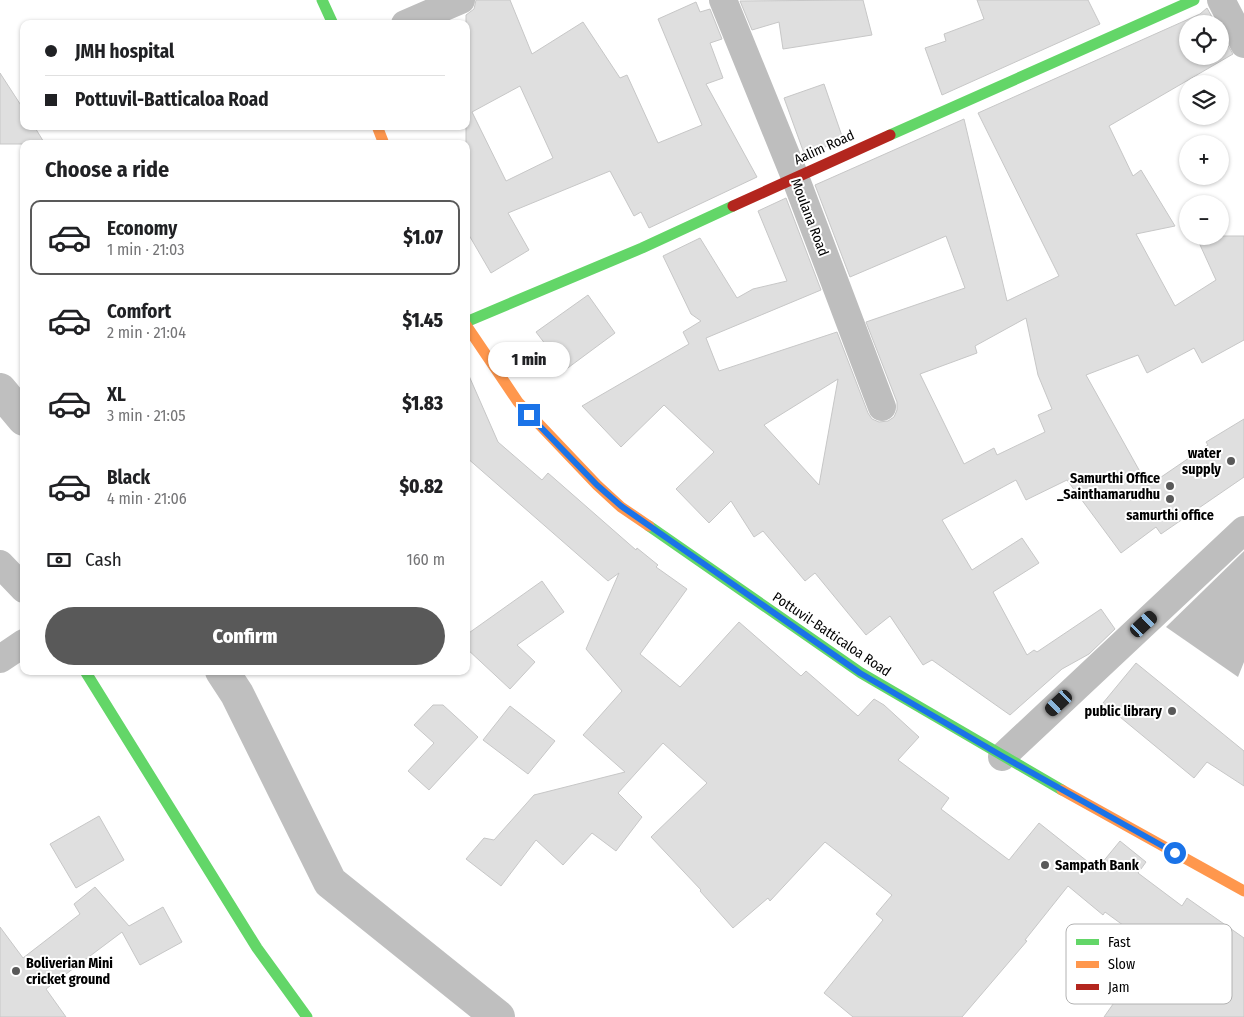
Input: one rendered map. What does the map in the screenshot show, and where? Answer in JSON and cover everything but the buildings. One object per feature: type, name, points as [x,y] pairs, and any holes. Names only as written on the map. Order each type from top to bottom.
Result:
[{"type":"main road","points":[[322,0],[331,20]]},
{"type":"main road","name":"Aalim Road","points":[[470,322],[642,248],[795,177],[1194,0]]},
{"type":"main road","name":"Pottuvil-Batticaloa Road","points":[[470,330],[518,402],[590,479],[621,506],[860,673],[1002,756],[1244,891]]},
{"type":"main road","points":[[87,675],[257,948],[307,1017]]},
{"type":"street","points":[[414,20],[461,0]]},
{"type":"street","name":"Moulana Road","points":[[724,0],[795,177],[882,407]]},
{"type":"street","points":[[1221,0],[1244,44]]},
{"type":"street","points":[[1002,756],[1244,530]]},
{"type":"street","points":[[0,564],[20,585]]},
{"type":"street","points":[[0,659],[20,646]]},
{"type":"shaded area","points":[[1244,551],[1244,662],[1238,677],[1166,627]]},
{"type":"waterway","points":[[0,390],[20,414]]},
{"type":"waterway","points":[[225,675],[237,694],[330,882],[498,1017]]},
{"type":"traffic: fast","points":[[322,0],[331,20]]},
{"type":"traffic: fast","points":[[890,135],[1194,0]]},
{"type":"traffic: fast","points":[[470,320],[642,248],[733,206]]},
{"type":"traffic: fast","points":[[649,526],[861,673],[1062,790]]},
{"type":"traffic: fast","points":[[87,675],[257,948],[307,1017]]},
{"type":"traffic: slow","points":[[379,130],[382,140]]},
{"type":"traffic: slow","points":[[470,331],[518,402],[597,485],[621,507],[649,526]]},
{"type":"traffic: slow","points":[[1062,790],[1244,891]]},
{"type":"traffic: jam","points":[[733,206],[890,135]]},
{"type":"place","name":"water supply","points":[[1231,461]]},
{"type":"place","name":"Samurthi Office _Sainthamarudhu","points":[[1170,486]]},
{"type":"place","name":"samurthi office","points":[[1170,499]]},
{"type":"place","name":"public library","points":[[1172,711]]},
{"type":"place","name":"Sampath Bank","points":[[1045,865]]},
{"type":"place","name":"Boliverian Mini cricket ground","points":[[16,971]]},
{"type":"route","points":[[529,415],[597,485],[621,506],[860,673],[1002,756],[1175,853]]}]
